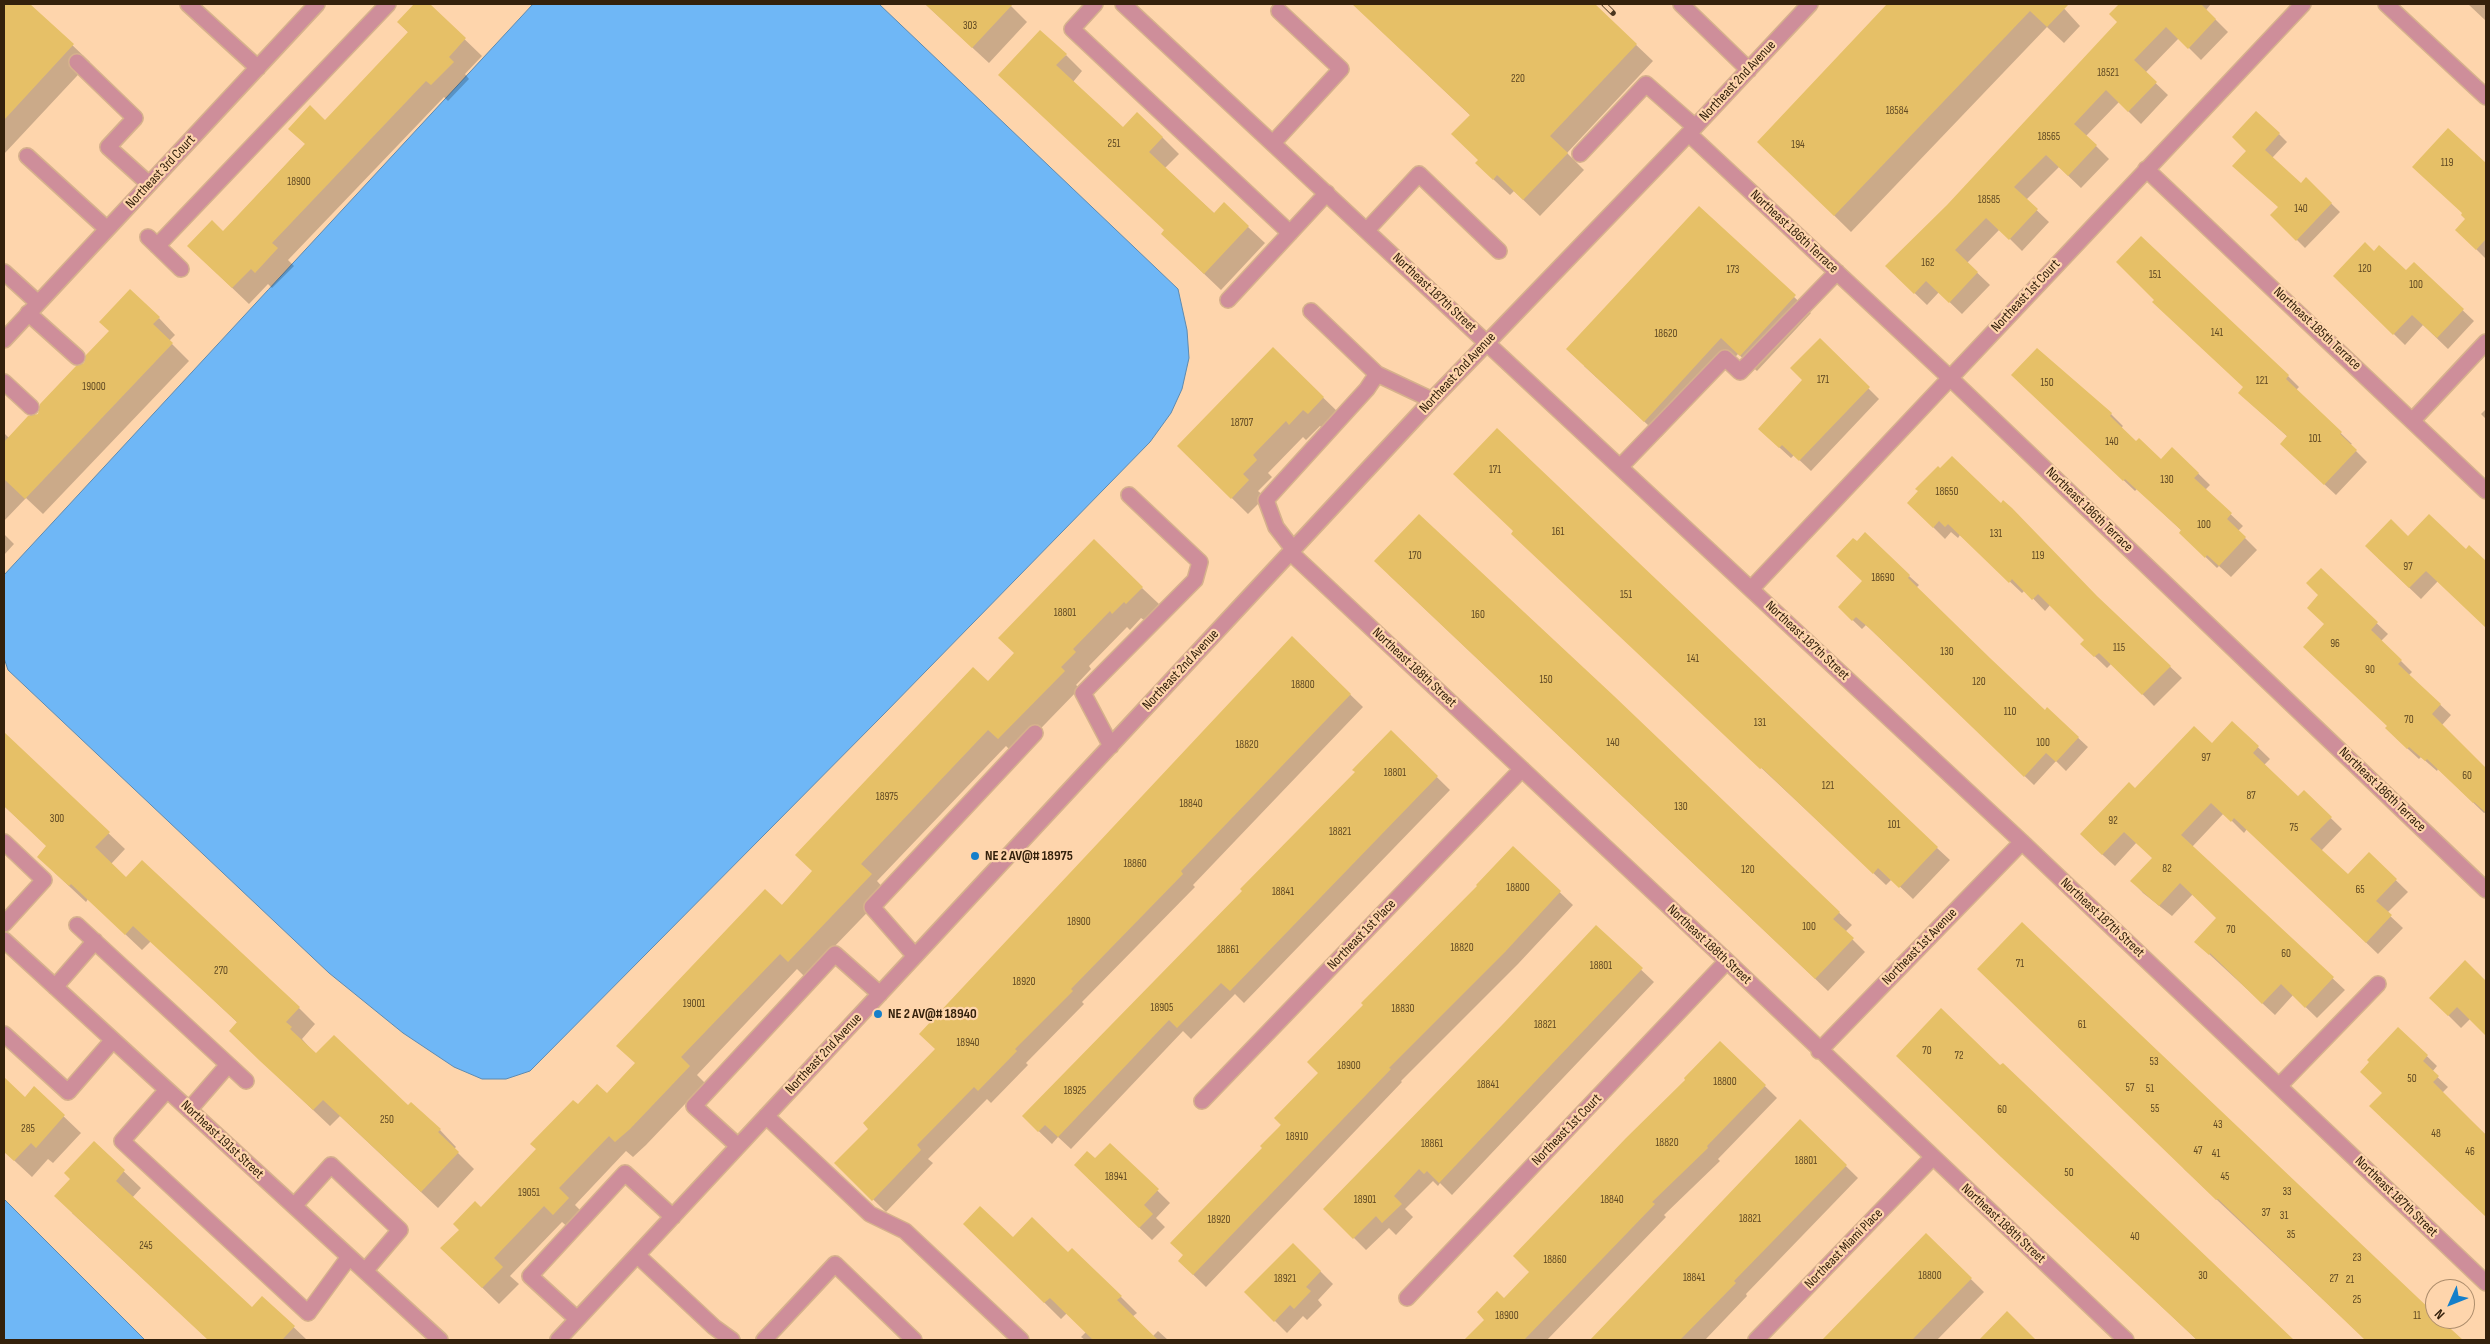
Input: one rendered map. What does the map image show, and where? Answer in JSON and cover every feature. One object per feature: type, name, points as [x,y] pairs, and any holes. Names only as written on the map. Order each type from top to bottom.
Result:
[{"type":"street","points":[[188,4],[258,68]]},
{"type":"street","name":"Northeast 3rd Court","points":[[4,340],[317,4]]},
{"type":"street","points":[[181,269],[153,242],[388,4]]},
{"type":"street","points":[[1095,4],[1072,29],[1290,233]]},
{"type":"street","name":"Northeast 187th Street","points":[[1123,4],[2022,842],[2486,1283]]},
{"type":"street","points":[[1681,4],[1749,70]]},
{"type":"street","name":"Northeast 2nd Avenue","points":[[558,1340],[1432,400],[1692,131],[1810,4]]},
{"type":"street","name":"Northeast 1st Court","points":[[1751,589],[2302,4]]},
{"type":"street","points":[[2386,4],[2486,97]]},
{"type":"street","points":[[1273,143],[1341,69],[1280,11]]},
{"type":"street","points":[[77,62],[135,118],[108,146],[149,184]]},
{"type":"street","name":"Northeast 186th Terrace","points":[[1580,154],[1646,84],[1837,272],[2484,884]]},
{"type":"street","points":[[28,156],[107,229]]},
{"type":"street","name":"Northeast 185th Terrace","points":[[2146,169],[2486,491]]},
{"type":"street","points":[[1367,230],[1419,174],[1499,252]]},
{"type":"street","points":[[1228,300],[1327,193]]},
{"type":"street","points":[[4,272],[77,357]]},
{"type":"street","points":[[1620,467],[1724,358],[1740,372],[1837,272]]},
{"type":"street","points":[[1311,311],[1377,374],[1432,400]]},
{"type":"street","points":[[2413,420],[2486,342]]},
{"type":"street","name":"Northeast 188th Street","points":[[1377,374],[1367,389],[1266,500],[1276,527],[1292,551],[2126,1340]]},
{"type":"street","points":[[4,382],[31,407]]},
{"type":"street","points":[[1111,746],[1083,693],[1195,580],[1200,562],[1129,494]]},
{"type":"street","points":[[915,956],[872,907],[1035,734]]},
{"type":"street","name":"Northeast 1st Place","points":[[1202,1101],[1522,769]]},
{"type":"street","points":[[4,842],[44,880],[4,924]]},
{"type":"street","name":"Northeast 1st Avenue","points":[[1819,1051],[2022,842]]},
{"type":"street","points":[[77,925],[246,1081]]},
{"type":"street","name":"Northeast 191st Street","points":[[4,940],[440,1340]]},
{"type":"street","points":[[55,986],[94,941]]},
{"type":"street","points":[[738,1146],[694,1106],[835,954],[880,994]]},
{"type":"street","name":"Northeast 1st Court","points":[[1406,1298],[1727,961]]},
{"type":"street","points":[[2279,1086],[2378,984]]},
{"type":"street","points":[[4,1034],[68,1092],[113,1040]]},
{"type":"street","points":[[189,1110],[228,1065]]},
{"type":"street","points":[[167,1090],[122,1141],[308,1312],[349,1257]]},
{"type":"street","points":[[766,1116],[870,1214],[905,1231],[1021,1340]]},
{"type":"street","name":"Northeast Miami Place","points":[[1756,1340],[1932,1158]]},
{"type":"street","points":[[294,1206],[331,1165],[400,1230],[365,1271]]},
{"type":"street","points":[[577,1319],[530,1276],[625,1173],[673,1217]]},
{"type":"street","points":[[637,1255],[714,1334],[732,1340]]},
{"type":"street","points":[[764,1340],[835,1264],[914,1340]]},
{"type":"water","points":[[533,4],[879,4],[1178,289],[1187,330],[1189,358],[1182,389],[1171,413],[1150,442],[882,716],[530,1071],[506,1079],[482,1079],[454,1067],[403,1033],[329,973],[8,670],[4,658],[4,575]]},
{"type":"water","points":[[4,1199],[145,1340],[4,1340]]},
{"type":"building","points":[[4,4],[30,4],[74,44],[4,120]]},
{"type":"building","points":[[414,4],[430,4],[466,38],[449,57],[454,62],[431,85],[426,81],[272,243],[278,248],[255,273],[251,269],[232,288],[187,246],[212,220],[223,231],[305,144],[288,129],[310,105],[325,120],[408,32],[397,22]]},
{"type":"building","points":[[925,4],[1013,4],[972,48]]},
{"type":"building","points":[[1352,4],[1595,4],[1637,44],[1550,136],[1568,153],[1523,200],[1497,175],[1493,180],[1475,163],[1478,160],[1451,134],[1470,115]]},
{"type":"building","points":[[1887,4],[2069,4],[2047,27],[2030,11],[1834,216],[1757,142]]},
{"type":"building","points":[[2119,4],[2201,4],[2216,19],[2188,49],[2166,27],[2134,60],[2157,82],[2128,112],[2106,90],[2074,124],[2097,145],[2068,176],[2046,155],[2014,187],[2038,209],[2009,240],[1986,218],[1955,250],[1978,272],[1949,303],[1926,281],[1914,294],[1885,266],[1947,205],[2117,22],[2109,14]]},
{"type":"building","points":[[1040,30],[1067,54],[1056,65],[1123,127],[1137,112],[1163,137],[1149,152],[1214,213],[1224,202],[1249,226],[1204,274],[1161,234],[1164,230],[998,75]]},
{"type":"building","points":[[2256,111],[2280,133],[2265,150],[2301,183],[2306,177],[2332,203],[2296,241],[2270,215],[2278,207],[2232,166],[2246,151],[2232,137]]},
{"type":"building","points":[[2448,128],[2486,163],[2486,241],[2476,250],[2455,230],[2465,219],[2461,215],[2462,213],[2412,167]]},
{"type":"building","points":[[1699,206],[1796,295],[1740,356],[1721,338],[1644,422],[1566,349]]},
{"type":"building","points":[[2141,236],[2289,375],[2286,379],[2342,432],[2340,434],[2357,450],[2324,485],[2280,444],[2287,436],[2238,393],[2243,387],[2152,302],[2154,300],[2116,262]]},
{"type":"building","points":[[2365,242],[2374,251],[2379,245],[2406,270],[2414,262],[2464,309],[2437,338],[2412,315],[2393,335],[2333,276]]},
{"type":"building","points":[[130,289],[160,317],[153,324],[173,343],[25,499],[4,479],[4,442],[28,416],[38,414],[40,404],[76,366],[84,363],[86,355],[109,331],[99,322]]},
{"type":"building","points":[[1820,338],[1870,387],[1799,461],[1782,445],[1779,448],[1758,429],[1802,380],[1790,368]]},
{"type":"building","points":[[1273,347],[1324,397],[1308,414],[1303,410],[1289,425],[1286,421],[1253,455],[1257,460],[1243,474],[1249,480],[1231,499],[1177,446]]},
{"type":"building","points":[[2037,348],[2112,413],[2110,416],[2136,441],[2139,438],[2161,459],[2172,447],[2199,473],[2194,478],[2232,513],[2227,519],[2246,537],[2219,566],[2207,555],[2205,558],[2179,533],[2181,530],[2125,479],[2123,481],[2011,375]]},
{"type":"building","points":[[1497,428],[1938,847],[1899,888],[1878,868],[1873,874],[1511,534],[1513,531],[1453,474]]},
{"type":"building","points":[[1952,456],[2001,503],[2003,500],[2012,508],[2097,596],[2171,666],[2142,695],[2099,653],[2094,657],[2080,644],[2084,640],[2038,594],[2032,600],[2012,579],[2009,583],[1948,524],[1945,527],[1939,521],[1933,528],[1907,503],[1918,491],[1915,489],[1938,466],[1940,468]]},
{"type":"building","points":[[1419,514],[1614,696],[1840,912],[1833,919],[1854,938],[1815,979],[1374,561]]},
{"type":"building","points":[[2429,514],[2466,549],[2469,545],[2486,561],[2486,628],[2426,571],[2409,588],[2365,546],[2391,519],[2408,536]]},
{"type":"building","points":[[1865,532],[1910,575],[1908,578],[1990,658],[2045,710],[2047,707],[2079,737],[2056,762],[2046,753],[2024,777],[1868,627],[1856,617],[1852,621],[1838,607],[1862,581],[1836,556],[1853,538],[1857,541]]},
{"type":"building","points":[[1094,539],[1143,587],[1126,604],[1124,602],[1112,614],[1110,611],[1073,649],[1076,652],[1061,667],[1065,671],[998,739],[988,730],[861,864],[872,874],[788,962],[780,954],[681,1057],[690,1066],[630,1129],[615,1142],[609,1136],[559,1188],[569,1198],[553,1215],[544,1206],[494,1258],[503,1267],[482,1288],[440,1248],[459,1230],[453,1224],[475,1201],[481,1207],[536,1149],[530,1144],[573,1100],[578,1104],[597,1084],[607,1093],[635,1063],[616,1046],[765,889],[782,905],[812,871],[795,855],[973,667],[988,681],[1014,653],[998,638]]},
{"type":"building","points":[[2321,568],[2378,622],[2371,630],[2402,660],[2398,664],[2441,704],[2432,714],[2486,768],[2486,813],[2427,759],[2425,761],[2409,747],[2407,749],[2385,728],[2387,726],[2303,647],[2324,624],[2307,608],[2318,595],[2306,583]]},
{"type":"building","points":[[1292,636],[1351,694],[1181,871],[1183,874],[1071,989],[1073,991],[1015,1049],[1017,1051],[978,1091],[974,1087],[917,1145],[921,1150],[872,1201],[834,1163],[868,1129],[863,1123],[935,1049],[919,1034]]},
{"type":"building","points":[[2232,721],[2259,746],[2253,753],[2298,796],[2304,790],[2332,817],[2310,839],[2348,874],[2369,852],[2397,879],[2376,901],[2392,915],[2366,943],[2234,818],[2231,822],[2211,803],[2181,835],[2334,977],[2305,1008],[2281,984],[2262,1004],[2210,953],[2209,955],[2194,942],[2216,918],[2180,883],[2159,906],[2130,881],[2152,858],[2124,832],[2102,855],[2080,834],[2129,782],[2135,788],[2194,726],[2212,743]]},
{"type":"building","points":[[1391,730],[1438,776],[1230,991],[1221,983],[1177,1028],[1169,1020],[1058,1137],[1045,1125],[1038,1132],[1022,1116],[1242,891],[1240,889],[1355,772],[1352,770]]},
{"type":"building","points":[[4,732],[110,832],[95,847],[126,877],[142,860],[300,1007],[286,1022],[292,1027],[290,1029],[316,1053],[334,1035],[408,1105],[411,1102],[441,1129],[438,1132],[459,1152],[421,1192],[323,1100],[313,1110],[229,1031],[237,1022],[133,926],[125,935],[71,884],[69,886],[37,857],[46,846],[4,806]]},
{"type":"building","points":[[1513,846],[1561,891],[1505,952],[1389,1068],[1391,1069],[1193,1275],[1178,1261],[1183,1255],[1170,1243],[1262,1148],[1260,1146],[1281,1125],[1274,1118],[1318,1073],[1307,1062],[1363,1005],[1361,1003],[1477,886]]},
{"type":"building","points":[[2022,922],[2425,1305],[2425,1329],[2451,1329],[2463,1340],[2365,1340],[2218,1199],[2216,1200],[1977,969]]},
{"type":"building","points":[[1596,925],[1643,968],[1439,1183],[1427,1171],[1424,1174],[1419,1169],[1394,1196],[1402,1204],[1382,1223],[1376,1216],[1353,1239],[1323,1209],[1503,1024]]},
{"type":"building","points":[[2465,960],[2486,981],[2486,1036],[2457,1007],[2448,1016],[2429,998]]},
{"type":"building","points":[[1941,1008],[2000,1065],[2003,1063],[2294,1340],[2197,1340],[2001,1157],[1896,1056]]},
{"type":"building","points":[[2398,1027],[2428,1055],[2423,1061],[2439,1076],[2433,1082],[2486,1135],[2486,1217],[2369,1106],[2382,1093],[2360,1072],[2369,1062],[2367,1060]]},
{"type":"building","points":[[1720,1041],[1766,1085],[1707,1146],[1708,1148],[1652,1202],[1655,1204],[1524,1340],[1464,1340],[1484,1320],[1477,1312],[1497,1291],[1504,1298],[1529,1272],[1513,1256],[1626,1138],[1685,1080],[1684,1078]]},
{"type":"building","points":[[4,1077],[25,1097],[34,1086],[65,1115],[36,1148],[31,1143],[14,1161],[4,1152]]},
{"type":"building","points":[[1800,1119],[1847,1165],[1734,1281],[1736,1283],[1680,1340],[1590,1340]]},
{"type":"building","points":[[94,1141],[125,1170],[116,1181],[252,1307],[262,1296],[295,1326],[282,1340],[208,1340],[54,1196],[70,1179],[64,1173]]},
{"type":"building","points":[[1110,1143],[1159,1189],[1144,1205],[1153,1214],[1139,1228],[1074,1165],[1087,1151],[1095,1158]]},
{"type":"building","points":[[980,1206],[1013,1237],[1032,1217],[1068,1252],[1072,1248],[1122,1296],[1117,1300],[1158,1340],[1093,1340],[1050,1298],[1044,1303],[963,1224]]},
{"type":"building","points":[[1926,1233],[1972,1278],[1912,1340],[1822,1340]]},
{"type":"building","points":[[1293,1243],[1321,1271],[1306,1287],[1311,1291],[1294,1309],[1290,1305],[1274,1322],[1244,1292]]},
{"type":"building","points":[[2007,1311],[2036,1340],[1979,1340]]},
{"type":"railway","points":[[1604,4],[1613,13]]},
{"type":"place","name":"NE 2 AV@# 18975","points":[[975,856]]},
{"type":"place","name":"NE 2 AV@# 18940","points":[[878,1014]]}]
